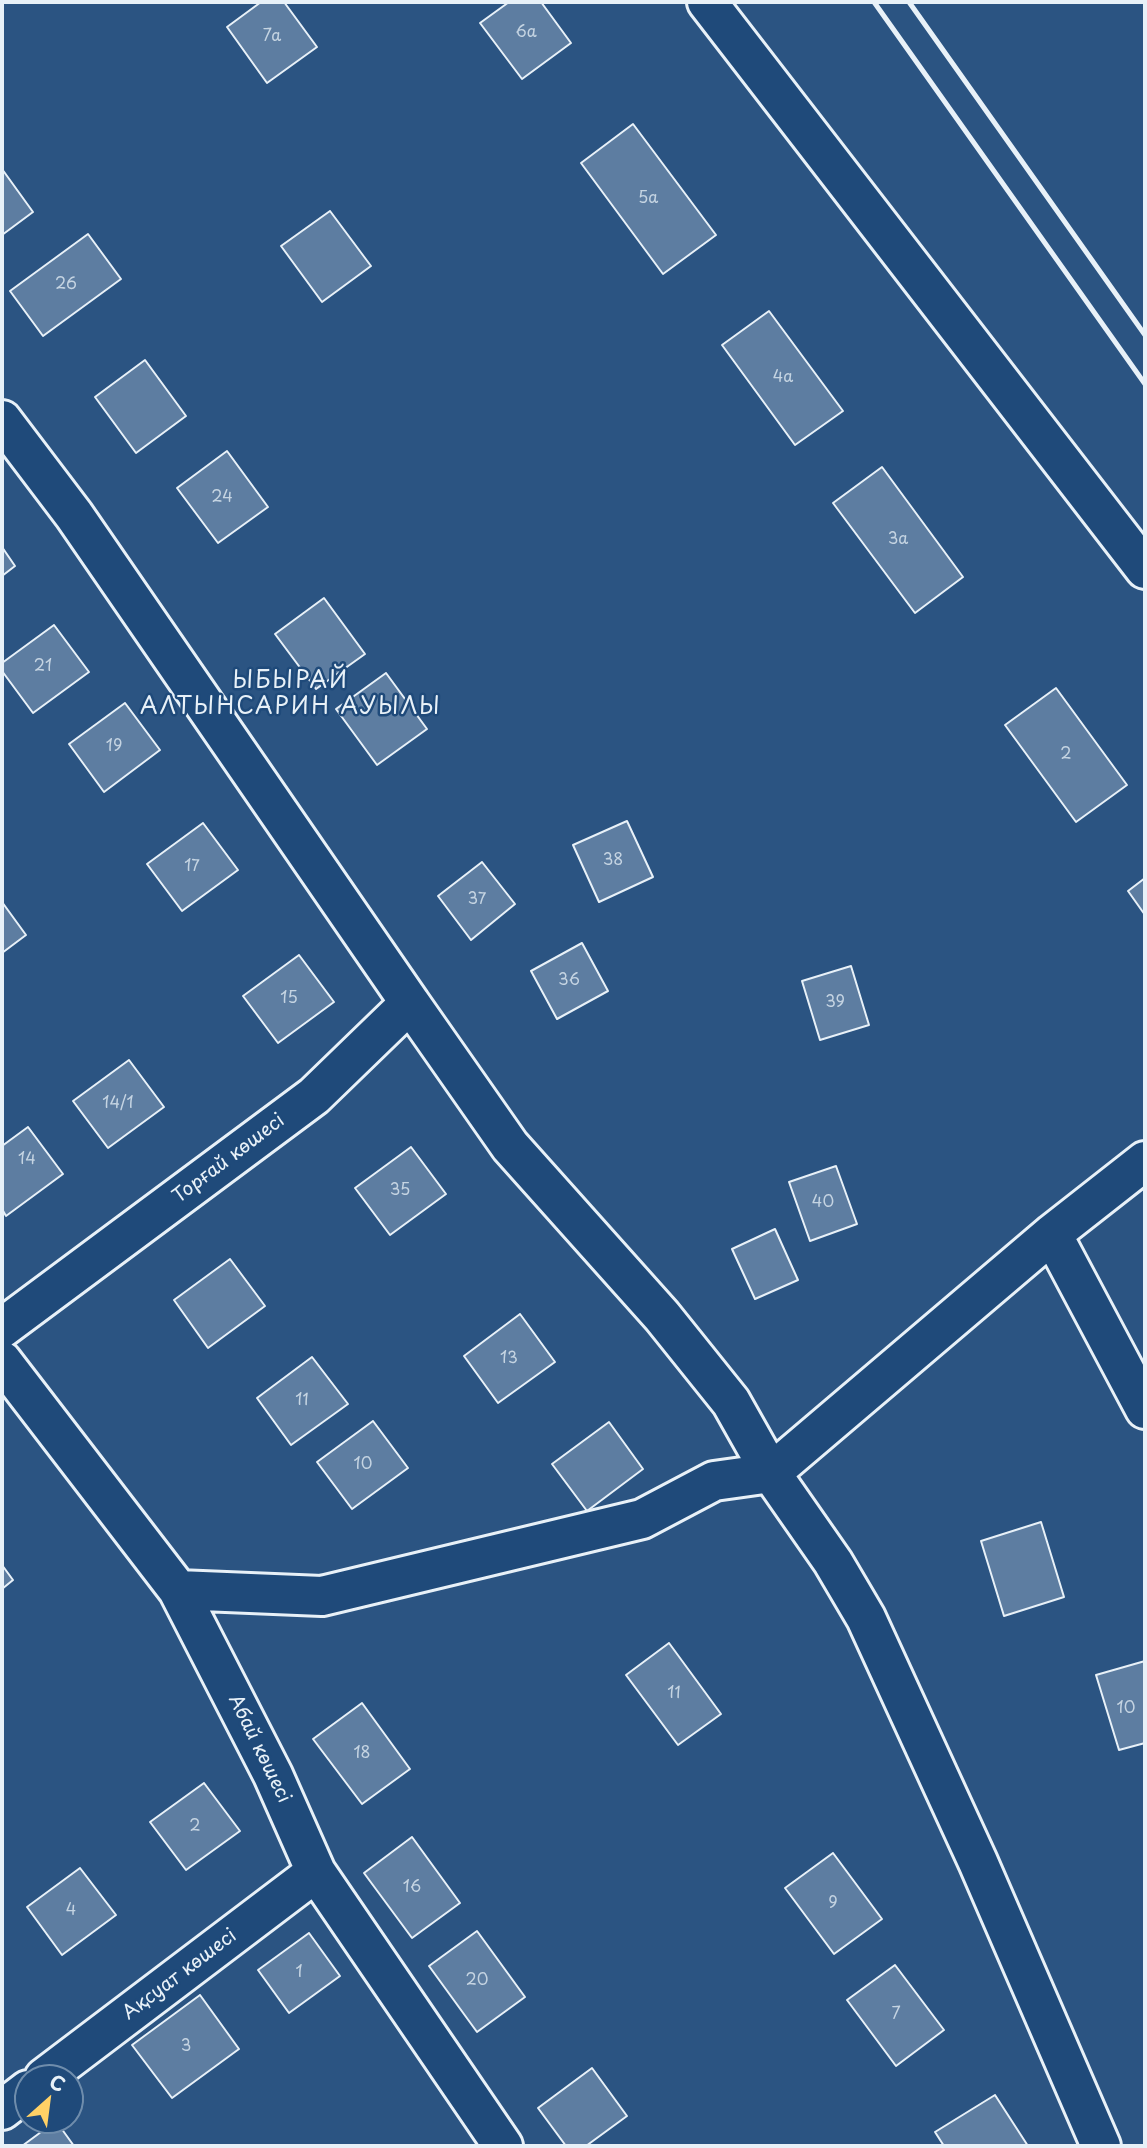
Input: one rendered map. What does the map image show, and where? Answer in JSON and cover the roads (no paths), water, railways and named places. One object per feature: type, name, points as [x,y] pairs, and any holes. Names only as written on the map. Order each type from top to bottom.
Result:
[{"type":"street","points":[[707,2],[1145,569]]},
{"type":"street","points":[[2,421],[74,515],[318,872],[510,1146],[662,1316],[731,1402],[771,1473],[833,1562],[866,1618],[978,1862],[1101,2146]]},
{"type":"street","name":"Торғай көшесі","points":[[2,1328],[314,1096],[410,1003]]},
{"type":"street","points":[[178,1590],[322,1596],[642,1519],[714,1481],[771,1473],[1052,1234],[1145,1161]]},
{"type":"street","points":[[1052,1234],[1145,1409]]},
{"type":"street","name":"Абай көшесі","points":[[2,1362],[178,1590],[273,1775],[316,1872],[503,2146]]},
{"type":"street","name":"Ақсуат көшесі","points":[[62,2064],[316,1872]]},
{"type":"railway","points":[[874,2],[1145,384]]},
{"type":"railway","points":[[909,2],[1145,335]]},
{"type":"district","name":"ЫБЫРАЙ АЛТЫНСАРИН АУЫЛЫ","points":[[291,695]]}]
